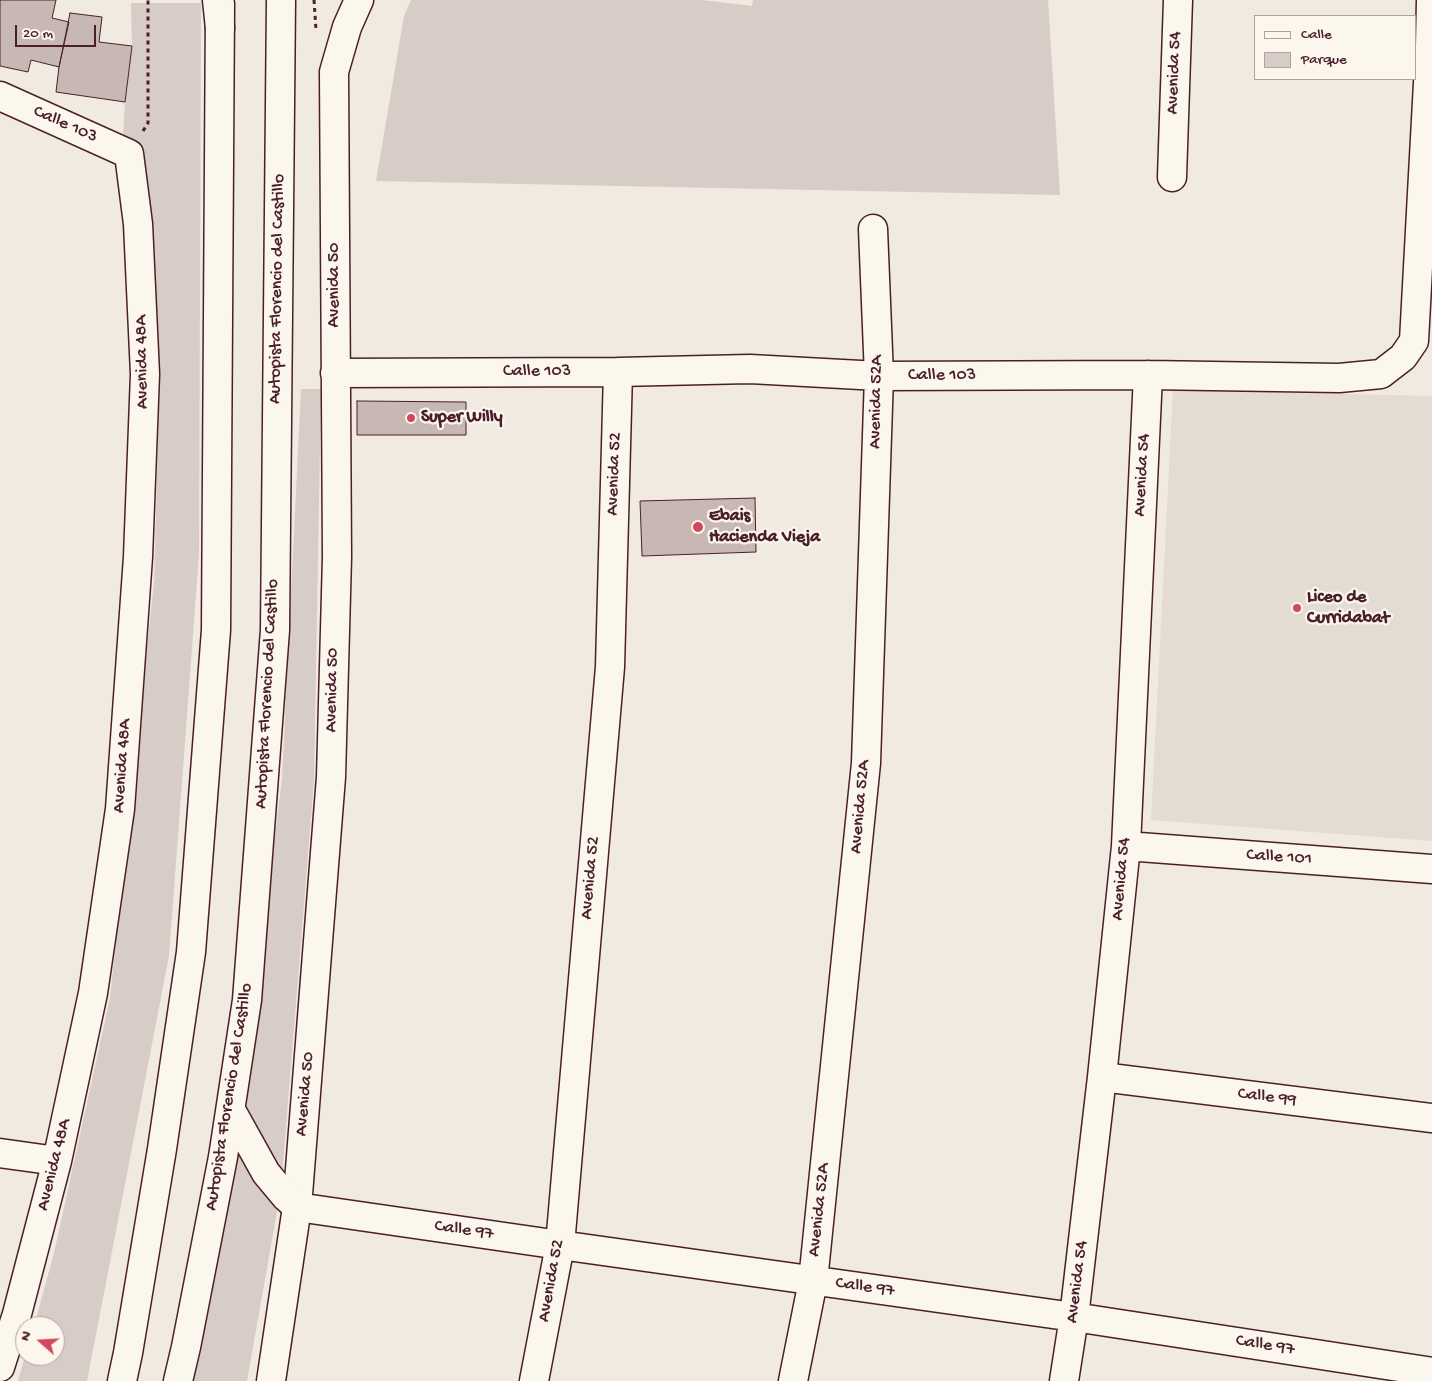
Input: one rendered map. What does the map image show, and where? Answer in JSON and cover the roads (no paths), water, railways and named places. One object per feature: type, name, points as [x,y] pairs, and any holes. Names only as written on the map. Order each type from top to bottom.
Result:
[{"type":"main road","points":[[122,1381],[162,1149],[191,952],[216,630],[220,28],[218,0]]},
{"type":"main road","name":"Autopista Florencio del Castillo","points":[[178,1381],[220,1176],[246,1000],[275,630],[281,0]]},
{"type":"main road","name":"Avenida 50","points":[[271,1381],[297,1207],[331,777],[337,556],[334,72],[347,27],[359,0]]},
{"type":"main road","name":"Avenida 54","points":[[1172,177],[1178,0]]},
{"type":"main road","points":[[1431,0],[1431,46]]},
{"type":"main road","name":"Calle 103","points":[[335,373],[618,372],[750,369],[879,376],[1148,375],[1338,378],[1380,374],[1402,358],[1414,341],[1431,46]]},
{"type":"main road","name":"Calle 103","points":[[0,96],[129,154]]},
{"type":"main road","name":"Avenida 48A","points":[[0,1367],[17,1314],[57,1162],[93,994],[120,809],[138,557],[145,374],[138,224],[129,154]]},
{"type":"main road","name":"Avenida 52A","points":[[793,1381],[813,1281],[866,763],[879,376],[873,229]]},
{"type":"main road","name":"Avenida 52","points":[[534,1381],[560,1246],[610,667],[618,372]]},
{"type":"main road","name":"Avenida 54","points":[[1064,1381],[1074,1317],[1102,1077],[1126,846],[1148,375]]},
{"type":"main road","name":"Calle 101","points":[[1126,846],[1432,869]]},
{"type":"main road","name":"Calle 99","points":[[1102,1077],[1432,1118]]},
{"type":"main road","points":[[230,1110],[266,1173],[297,1207]]},
{"type":"main road","points":[[0,1153],[57,1162]]},
{"type":"main road","name":"Calle 97","points":[[297,1207],[560,1246],[1074,1317],[1432,1372]]},
{"type":"place","name":"Super Willy","points":[[411,418]]},
{"type":"place","name":"Ebais Hacienda Vieja","points":[[698,527]]},
{"type":"place","name":"Liceo de Curridabat","points":[[1297,608]]}]
